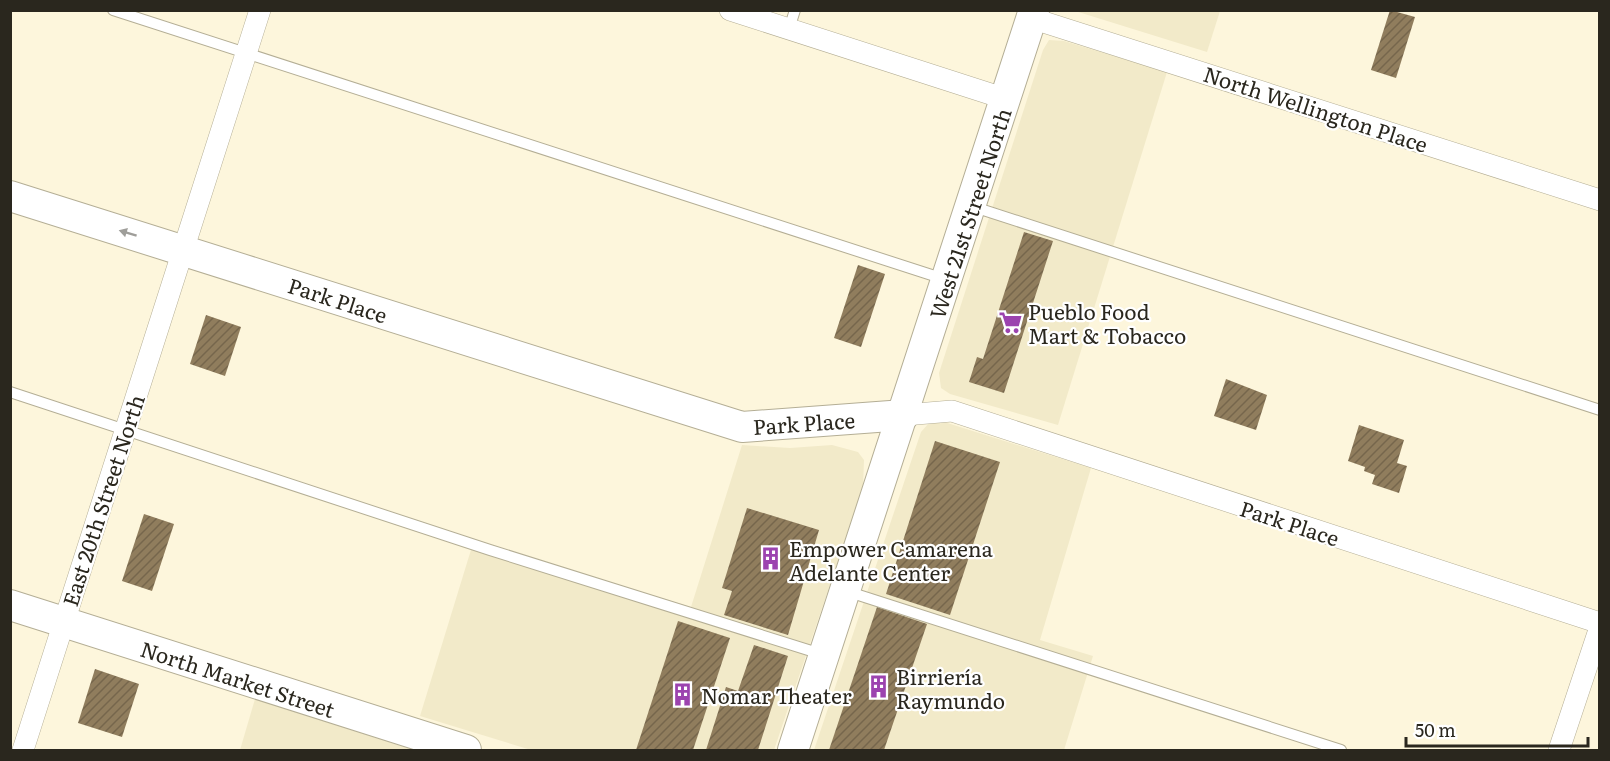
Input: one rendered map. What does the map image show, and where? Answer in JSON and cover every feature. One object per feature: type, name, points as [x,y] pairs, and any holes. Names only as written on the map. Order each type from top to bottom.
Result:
[{"type":"street","name":"East 20th Street North","points":[[23,750],[260,10]]},
{"type":"street","points":[[730,10],[792,20],[1006,99]]},
{"type":"street","name":"West 21st Street North","points":[[793,750],[1033,14]]},
{"type":"street","name":"North Wellington Place","points":[[1033,14],[1599,200]]},
{"type":"street","name":"Park Place","points":[[10,196],[742,427],[952,411],[1599,625]]},
{"type":"street","name":"North Market Street","points":[[10,604],[466,750]]},
{"type":"street","points":[[1559,750],[1599,625]]},
{"type":"lane","points":[[113,10],[246,55],[947,280]]},
{"type":"lane","points":[[971,206],[1599,410]]},
{"type":"lane","points":[[10,392],[490,550],[824,655]]},
{"type":"lane","points":[[845,591],[1341,750]]},
{"type":"shaded area","points":[[1220,10],[1207,52],[1075,11]]},
{"type":"shaded area","points":[[1049,40],[1064,41],[1167,72],[1058,425],[950,394],[941,388],[939,373],[1043,50]]},
{"type":"shaded area","points":[[941,421],[1091,468],[1040,640],[1093,656],[1064,750],[814,750],[921,432],[929,423]]},
{"type":"shaded area","points":[[742,445],[790,448],[832,445],[858,452],[864,460],[863,487],[774,750],[531,750],[420,716],[474,540],[691,607]]},
{"type":"shaded area","points":[[255,699],[414,750],[240,750]]},
{"type":"building","points":[[1390,10],[1415,17],[1396,78],[1371,70]]},
{"type":"building","points":[[1024,232],[1053,241],[1004,393],[969,382],[977,357],[983,359]]},
{"type":"building","points":[[858,265],[885,274],[861,347],[834,338]]},
{"type":"building","points":[[206,315],[241,327],[225,376],[190,364]]},
{"type":"building","points":[[1226,379],[1267,395],[1256,430],[1214,416]]},
{"type":"building","points":[[1359,425],[1404,440],[1397,463],[1407,466],[1399,493],[1372,484],[1375,475],[1364,471],[1365,467],[1348,461]]},
{"type":"building","points":[[935,441],[1000,462],[950,615],[886,594]]},
{"type":"building","name":"Empower Camarena Adelante Center","points":[[747,508],[819,530],[788,635],[724,615],[732,591],[722,588]]},
{"type":"building","points":[[144,514],[174,524],[152,591],[122,581]]},
{"type":"building","name":"Birriería Raymundo","points":[[877,607],[927,624],[884,750],[829,750]]},
{"type":"building","name":"Nomar Theater","points":[[678,621],[730,638],[693,750],[636,750]]},
{"type":"building","points":[[754,645],[788,656],[758,750],[706,750],[726,687],[738,691]]},
{"type":"building","points":[[95,669],[139,684],[122,737],[78,723]]},
{"type":"place","name":"Pueblo Food Mart & Tobacco","points":[[1010,322]]},
{"type":"place","name":"Empower Camarena Adelante Center","points":[[771,559]]},
{"type":"place","name":"Birriería Raymundo","points":[[878,687]]},
{"type":"place","name":"Nomar Theater","points":[[683,694]]}]
